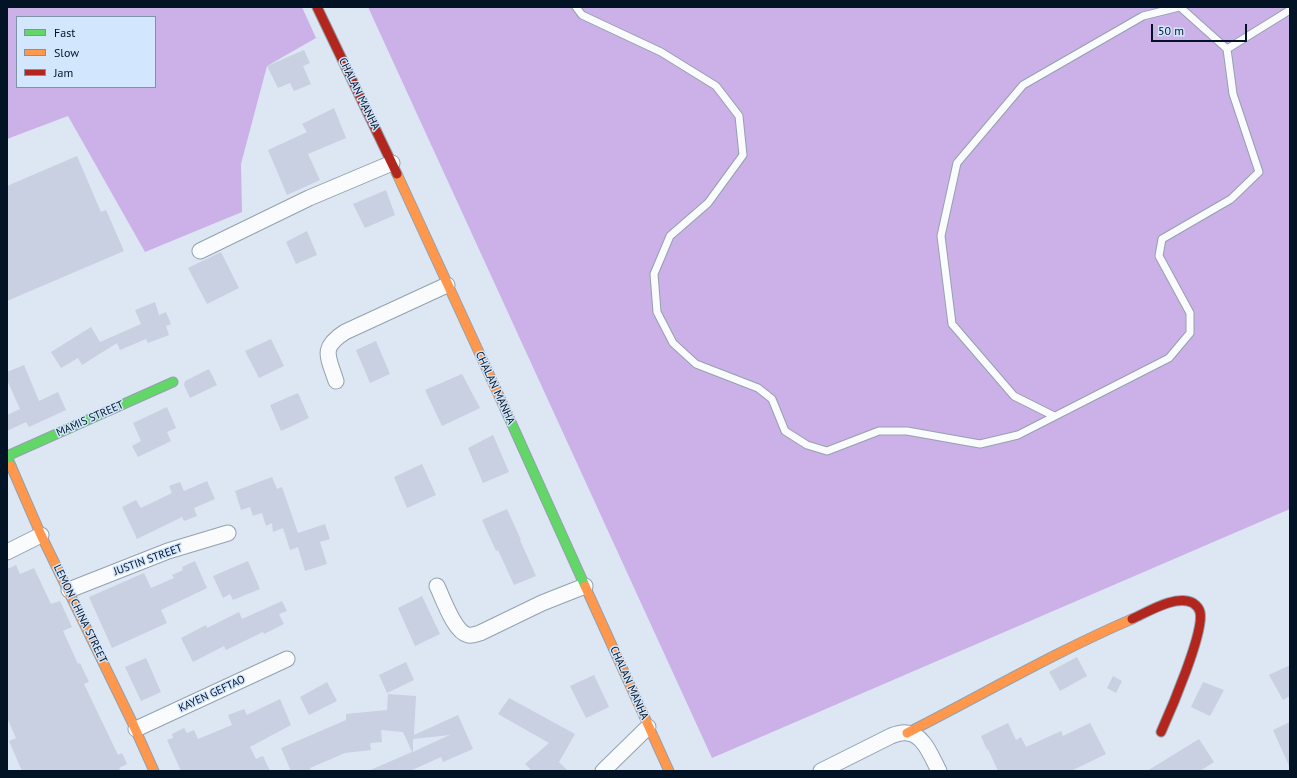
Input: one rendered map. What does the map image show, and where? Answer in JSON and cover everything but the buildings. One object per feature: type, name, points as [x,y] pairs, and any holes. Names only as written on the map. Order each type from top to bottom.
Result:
[{"type":"street","name":"CHALAN MANHA","points":[[317,7],[392,163],[669,771]]},
{"type":"street","points":[[200,251],[309,198],[392,163]]},
{"type":"street","points":[[336,381],[328,352],[329,345],[336,338],[345,332],[447,285]]},
{"type":"street","name":"MAMIS STREET","points":[[7,456],[173,382]]},
{"type":"street","name":"LEMON CHINA STREET","points":[[7,456],[41,535],[69,590],[154,771]]},
{"type":"street","name":"JUSTIN STREET","points":[[69,590],[168,551],[228,533]]},
{"type":"street","points":[[7,552],[41,535]]},
{"type":"street","points":[[438,586],[456,624],[462,632],[471,635],[542,603],[585,586]]},
{"type":"street","points":[[820,771],[891,736],[907,732],[1090,637],[1172,601],[1190,601],[1196,605],[1200,614],[1197,632],[1171,710],[1161,732]]},
{"type":"street","name":"KAYEN GEFTAO","points":[[136,730],[287,659]]},
{"type":"street","points":[[603,771],[648,727]]},
{"type":"street","points":[[907,732],[919,738],[939,771]]},
{"type":"lane","points":[[576,7],[582,15],[661,52],[716,86],[739,116],[743,155],[708,203],[670,236],[654,274],[657,312],[673,343],[696,364],[758,388],[772,399],[785,430],[807,445],[827,451],[879,431],[907,431],[980,444],[1018,435],[1169,358],[1190,333],[1190,313],[1159,256],[1162,239],[1231,199],[1259,172],[1233,94],[1227,49],[1180,7],[1143,16],[1023,85],[957,163],[941,236],[952,324],[1014,396],[1054,416]]},
{"type":"lane","points":[[1227,49],[1290,10]]},
{"type":"shaded area","points":[[7,7],[302,7],[316,38],[267,66],[241,164],[242,212],[145,252],[68,116],[7,139]]},
{"type":"shaded area","points":[[368,7],[1290,7],[1290,509],[712,758]]},
{"type":"traffic: fast","points":[[11,466],[7,456],[173,382]]},
{"type":"traffic: fast","points":[[506,411],[585,586]]},
{"type":"traffic: slow","points":[[397,174],[506,411]]},
{"type":"traffic: slow","points":[[11,466],[41,535],[132,722],[154,771]]},
{"type":"traffic: slow","points":[[585,586],[669,771]]},
{"type":"traffic: slow","points":[[907,733],[1075,645],[1132,619]]},
{"type":"traffic: jam","points":[[317,7],[397,174]]},
{"type":"traffic: jam","points":[[1132,619],[1154,608],[1170,602],[1179,601],[1193,603],[1200,612],[1200,622],[1197,636],[1186,672],[1161,732]]}]
